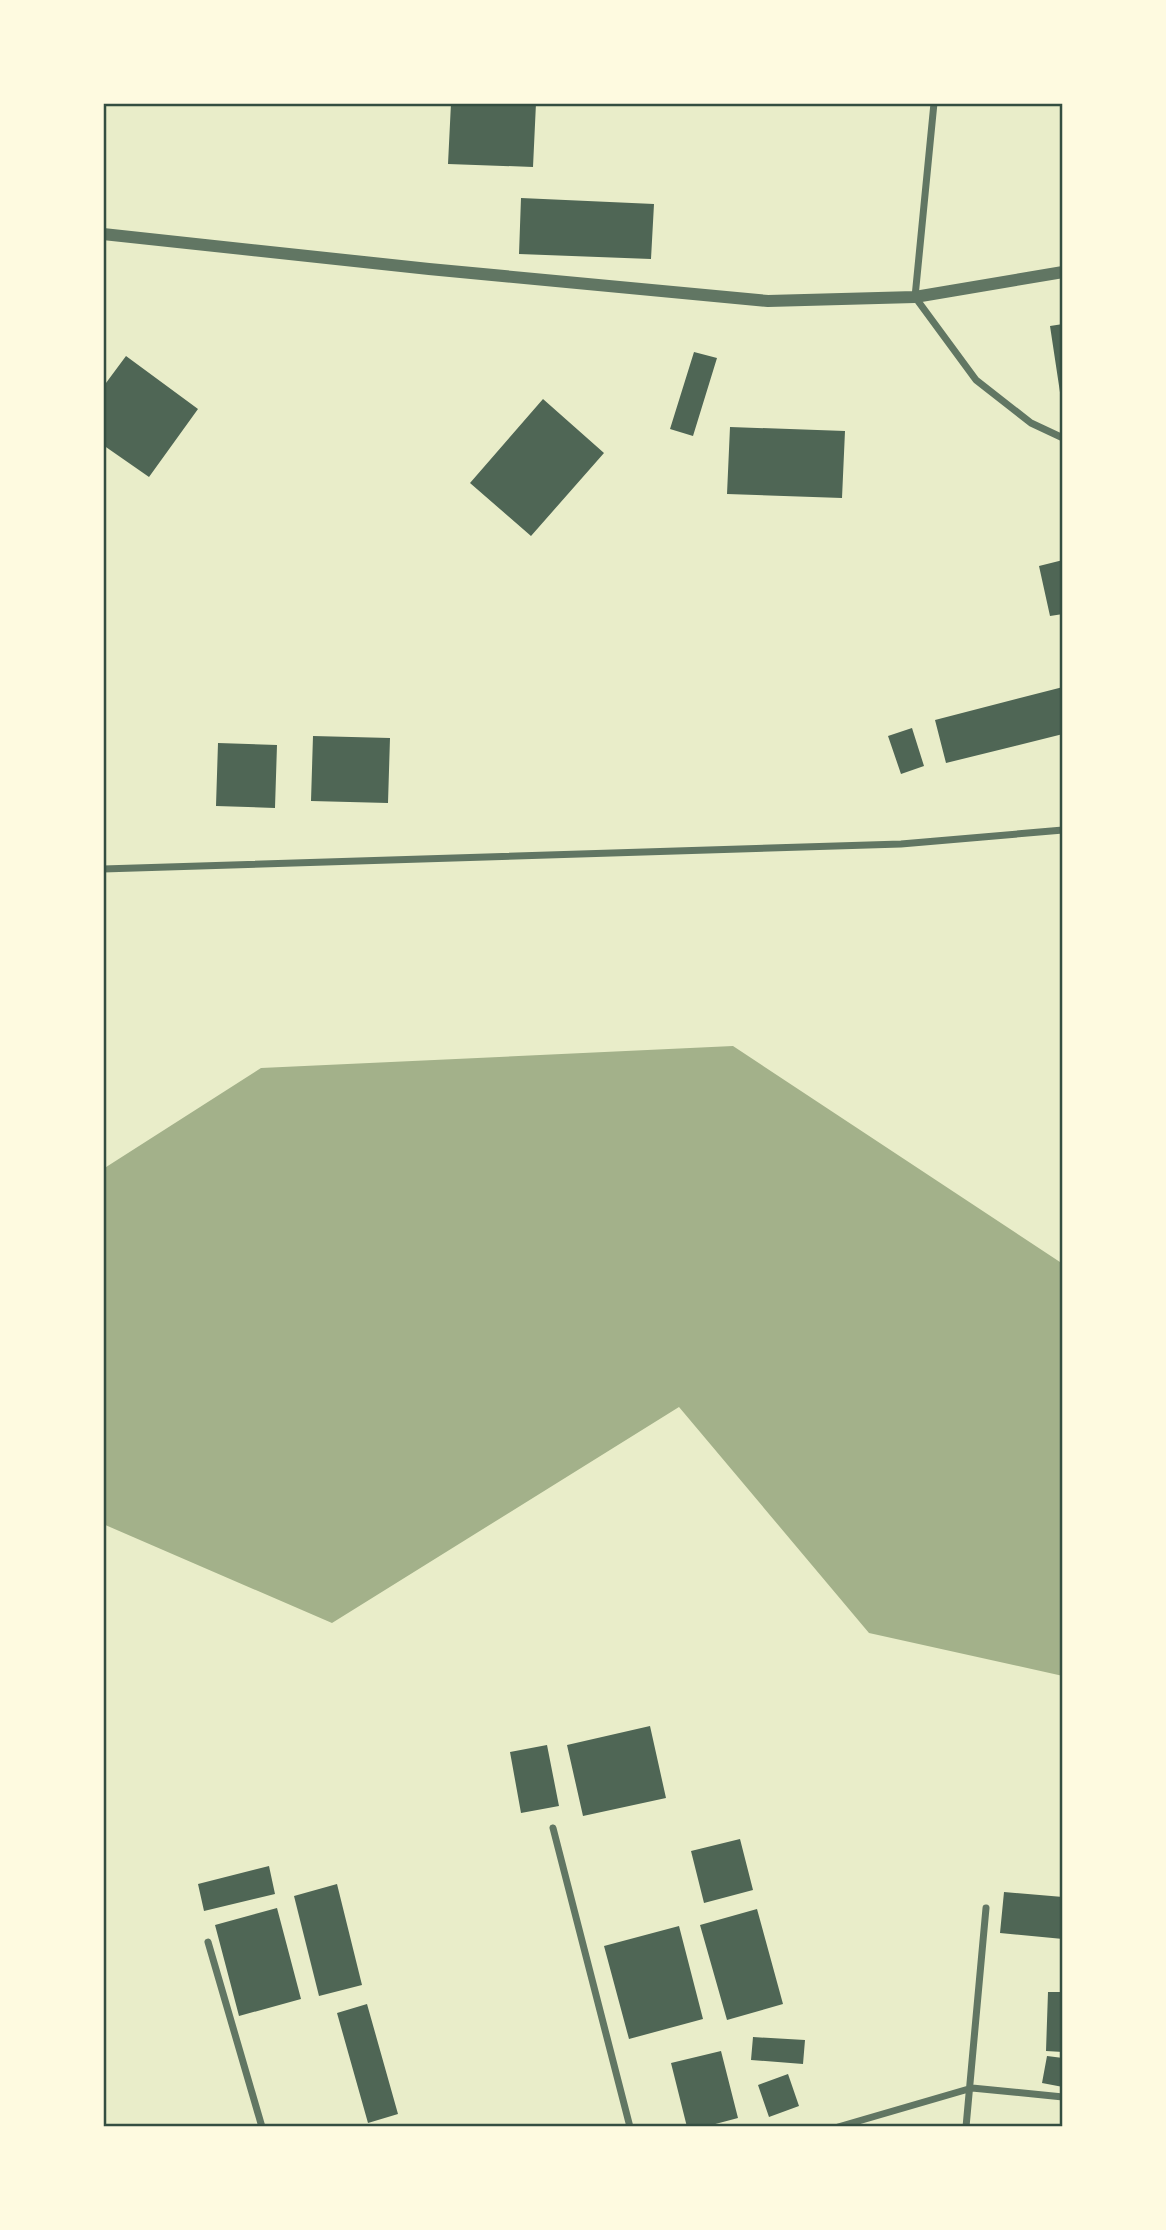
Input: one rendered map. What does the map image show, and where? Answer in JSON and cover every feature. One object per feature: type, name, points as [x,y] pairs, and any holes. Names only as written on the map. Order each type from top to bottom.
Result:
[{"type":"street","points":[[934,103],[915,297],[976,380],[1031,423],[1063,438]]},
{"type":"street","points":[[103,234],[429,269],[768,301],[915,297],[1063,272]]},
{"type":"street","points":[[103,869],[901,844],[1063,830]]},
{"type":"street","points":[[552,1828],[630,2127]]},
{"type":"street","points":[[967,2127],[986,1908]]},
{"type":"street","points":[[208,1942],[262,2127]]},
{"type":"street","points":[[838,2127],[972,2088],[1063,2097]]},
{"type":"shaded area","points":[[733,1046],[1063,1264],[1063,1676],[869,1633],[679,1407],[332,1623],[103,1524],[103,1169],[261,1068]]},
{"type":"building","points":[[451,103],[536,103],[533,167],[448,164]]},
{"type":"building","points":[[521,198],[654,204],[651,259],[519,254]]},
{"type":"building","points":[[1063,324],[1063,398],[1061,399],[1050,326]]},
{"type":"building","points":[[694,352],[717,358],[693,436],[670,429]]},
{"type":"building","points":[[126,356],[198,409],[149,477],[103,445],[103,387]]},
{"type":"building","points":[[543,399],[604,453],[531,536],[470,483]]},
{"type":"building","points":[[730,427],[845,431],[842,498],[727,494]]},
{"type":"building","points":[[1063,560],[1063,614],[1050,616],[1039,566]]},
{"type":"building","points":[[1063,687],[1063,734],[946,763],[935,720]]},
{"type":"building","points":[[912,728],[924,766],[901,774],[888,736]]},
{"type":"building","points":[[313,736],[390,738],[388,803],[311,801]]},
{"type":"building","points":[[218,743],[277,745],[275,808],[216,806]]},
{"type":"building","points":[[650,1726],[666,1798],[583,1816],[567,1745]]},
{"type":"building","points":[[547,1745],[559,1806],[521,1813],[510,1752]]},
{"type":"building","points":[[740,1839],[753,1890],[704,1903],[691,1851]]},
{"type":"building","points":[[269,1866],[275,1894],[204,1911],[198,1884]]},
{"type":"building","points":[[337,1884],[362,1985],[319,1996],[294,1896]]},
{"type":"building","points":[[1004,1892],[1063,1897],[1063,1939],[1000,1933]]},
{"type":"building","points":[[277,1908],[301,1999],[239,2016],[215,1925]]},
{"type":"building","points":[[757,1909],[783,2004],[727,2020],[700,1925]]},
{"type":"building","points":[[679,1926],[703,2019],[629,2039],[604,1946]]},
{"type":"building","points":[[1048,1992],[1063,1992],[1063,2052],[1046,2051]]},
{"type":"building","points":[[367,2004],[398,2114],[368,2123],[337,2013]]},
{"type":"building","points":[[753,2037],[805,2040],[803,2064],[751,2060]]},
{"type":"building","points":[[721,2051],[738,2118],[704,2127],[687,2127],[671,2063]]},
{"type":"building","points":[[1047,2056],[1063,2058],[1063,2087],[1042,2083]]},
{"type":"building","points":[[788,2074],[799,2106],[769,2117],[758,2085]]}]
